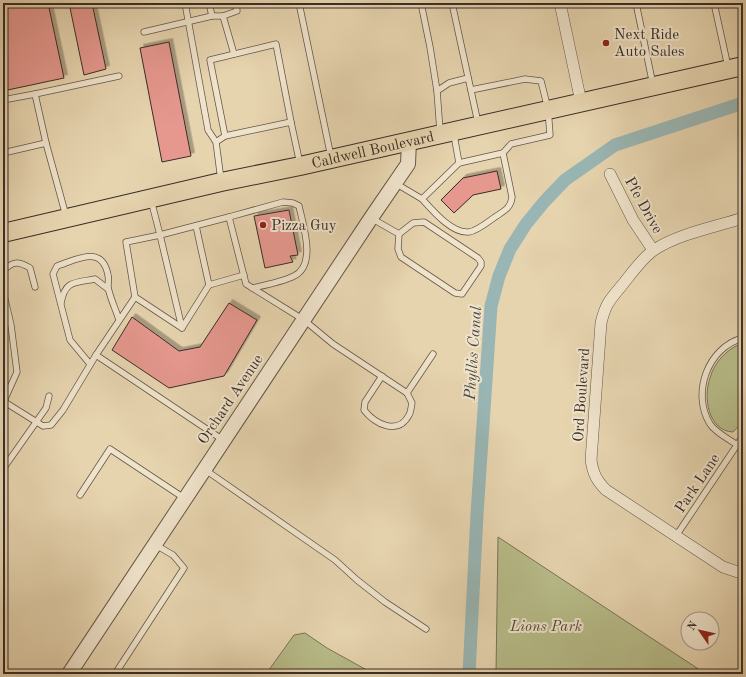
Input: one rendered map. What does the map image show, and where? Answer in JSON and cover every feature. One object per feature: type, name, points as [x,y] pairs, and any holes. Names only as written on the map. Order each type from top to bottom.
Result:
[{"type":"main road","name":"Caldwell Boulevard","points":[[3,234],[151,200],[221,182],[300,166],[410,140],[736,68]]},
{"type":"street","points":[[560,3],[581,102]]},
{"type":"street","name":"Orchard Avenue","points":[[68,674],[408,164],[410,140]]},
{"type":"street","name":"Pfe Drive","points":[[610,174],[633,220],[653,250]]},
{"type":"street","name":"Ord Boulevard","points":[[743,218],[677,238],[653,250],[638,265],[604,308],[601,322],[591,460],[593,472],[598,482],[606,490],[723,567],[738,572],[743,572]]},
{"type":"lane","points":[[185,3],[208,130],[216,142],[221,182]]},
{"type":"lane","points":[[209,3],[212,16]]},
{"type":"lane","points":[[144,32],[212,16],[223,16],[237,11],[236,3]]},
{"type":"lane","points":[[299,3],[331,158]]},
{"type":"lane","points":[[421,3],[437,91],[447,132],[459,163]]},
{"type":"lane","points":[[452,3],[478,125]]},
{"type":"lane","points":[[636,3],[653,86]]},
{"type":"lane","points":[[714,3],[736,68]]},
{"type":"lane","points":[[223,16],[234,54]]},
{"type":"lane","points":[[226,136],[210,60],[276,44],[300,166]]},
{"type":"lane","points":[[3,100],[119,76]]},
{"type":"lane","points":[[437,91],[449,83],[468,78]]},
{"type":"lane","points":[[422,199],[459,163],[503,153],[511,144],[550,135],[548,110],[541,81],[525,79],[471,90]]},
{"type":"lane","points":[[35,94],[46,143],[67,219]]},
{"type":"lane","points":[[216,142],[226,136],[291,122]]},
{"type":"lane","points":[[3,153],[46,143]]},
{"type":"lane","points":[[395,183],[422,199],[443,220],[458,230],[470,232],[506,210],[511,203],[512,197],[503,153]]},
{"type":"lane","points":[[151,200],[182,328]]},
{"type":"lane","points":[[3,291],[11,325],[17,372],[4,401],[43,426],[51,425],[63,410],[90,364],[135,297],[126,242],[196,226],[283,202],[293,202],[299,206],[308,250],[303,268],[295,276],[252,288]]},
{"type":"lane","points":[[229,217],[246,284],[304,320],[333,344],[382,376],[407,393],[412,403],[409,415],[402,424],[393,427],[383,426],[368,416],[364,410],[365,402],[382,376]]},
{"type":"lane","points":[[371,218],[399,234]]},
{"type":"lane","points":[[424,222],[478,258],[481,262],[480,266],[462,294],[454,293],[401,257],[398,249],[399,234],[413,223],[424,222]]},
{"type":"lane","points":[[196,226],[209,285]]},
{"type":"lane","points":[[90,364],[70,340],[53,274],[57,266],[87,256],[97,257],[102,261],[108,274],[108,288],[119,320]]},
{"type":"lane","points":[[3,271],[10,264],[21,263],[30,268],[35,287]]},
{"type":"lane","points":[[182,328],[209,285],[244,275]]},
{"type":"lane","points":[[60,305],[63,291],[67,286],[95,279],[108,288]]},
{"type":"lane","points":[[135,297],[182,328]]},
{"type":"lane","name":"Park Lane","points":[[737,444],[711,425],[705,413],[703,387],[705,372],[716,355],[730,343],[743,338]]},
{"type":"lane","points":[[407,393],[433,354]]},
{"type":"lane","points":[[96,355],[223,440]]},
{"type":"lane","points":[[3,469],[46,408],[49,396]]},
{"type":"lane","name":"Park Lane","points":[[676,536],[743,436]]},
{"type":"lane","points":[[80,495],[110,449],[184,499]]},
{"type":"lane","points":[[204,469],[335,560],[357,580],[386,602],[426,629]]},
{"type":"lane","points":[[115,674],[184,568],[173,555],[154,544]]},
{"type":"green space","points":[[743,343],[743,422],[733,432],[718,426],[713,419],[710,412],[707,394],[712,372],[718,361],[732,348]]},
{"type":"green space","name":"Lions Park","points":[[498,537],[706,674],[496,674]]},
{"type":"green space","points":[[305,633],[327,648],[374,674],[266,674],[294,635]]},
{"type":"building","points":[[30,3],[48,3],[64,78],[3,91],[3,9]]},
{"type":"building","points":[[69,3],[92,3],[106,69],[84,75]]},
{"type":"building","points":[[169,42],[191,156],[162,162],[140,48]]},
{"type":"building","points":[[497,171],[501,189],[473,195],[454,213],[441,200],[463,178]]},
{"type":"building","points":[[289,210],[298,255],[290,256],[293,262],[265,268],[254,216]]},
{"type":"building","points":[[229,303],[257,320],[224,376],[169,388],[112,350],[132,317],[179,351],[200,347]]},
{"type":"waterway","name":"Phyllis Canal","points":[[469,674],[477,514],[491,306],[499,276],[510,249],[526,224],[565,180],[615,145],[743,103]]},
{"type":"place","name":"Next Ride Auto Sales","points":[[606,43]]},
{"type":"place","name":"Pizza Guy","points":[[263,225]]}]
